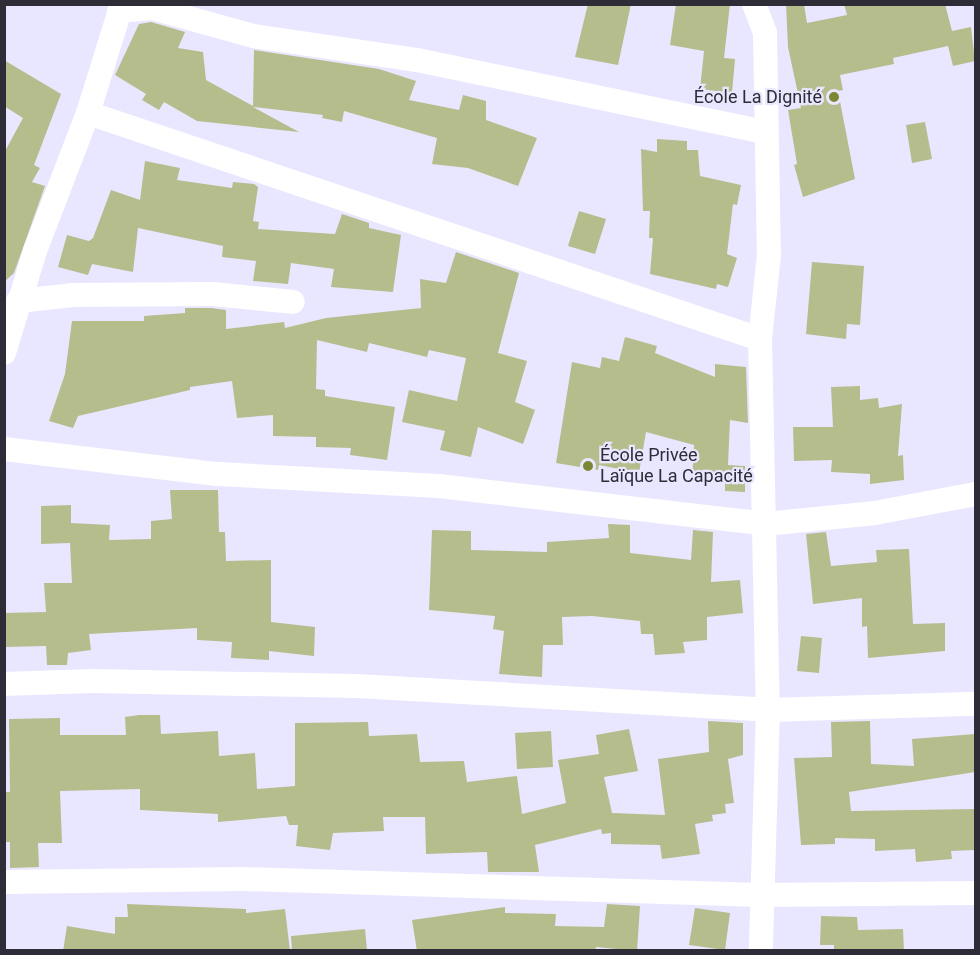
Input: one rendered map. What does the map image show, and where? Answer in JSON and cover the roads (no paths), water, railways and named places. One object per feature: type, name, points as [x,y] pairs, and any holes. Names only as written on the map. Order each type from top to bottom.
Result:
[{"type":"street","points":[[754,4],[765,33],[769,255],[760,339],[768,710],[760,951]]},
{"type":"street","points":[[4,353],[18,301],[88,112],[120,8],[152,8],[254,36],[417,60],[765,132]]},
{"type":"street","points":[[88,112],[760,339]]},
{"type":"street","points":[[18,301],[73,295],[212,294],[293,302]]},
{"type":"street","points":[[4,448],[218,474],[439,486],[765,524],[874,513],[975,494]]},
{"type":"street","points":[[4,684],[93,681],[357,686],[768,710],[975,704]]},
{"type":"street","points":[[4,882],[243,879],[761,895],[975,893]]},
{"type":"place","name":"École La Dignité","points":[[834,97]]},
{"type":"place","name":"École Privée Laïque La Capacité","points":[[588,466]]}]
